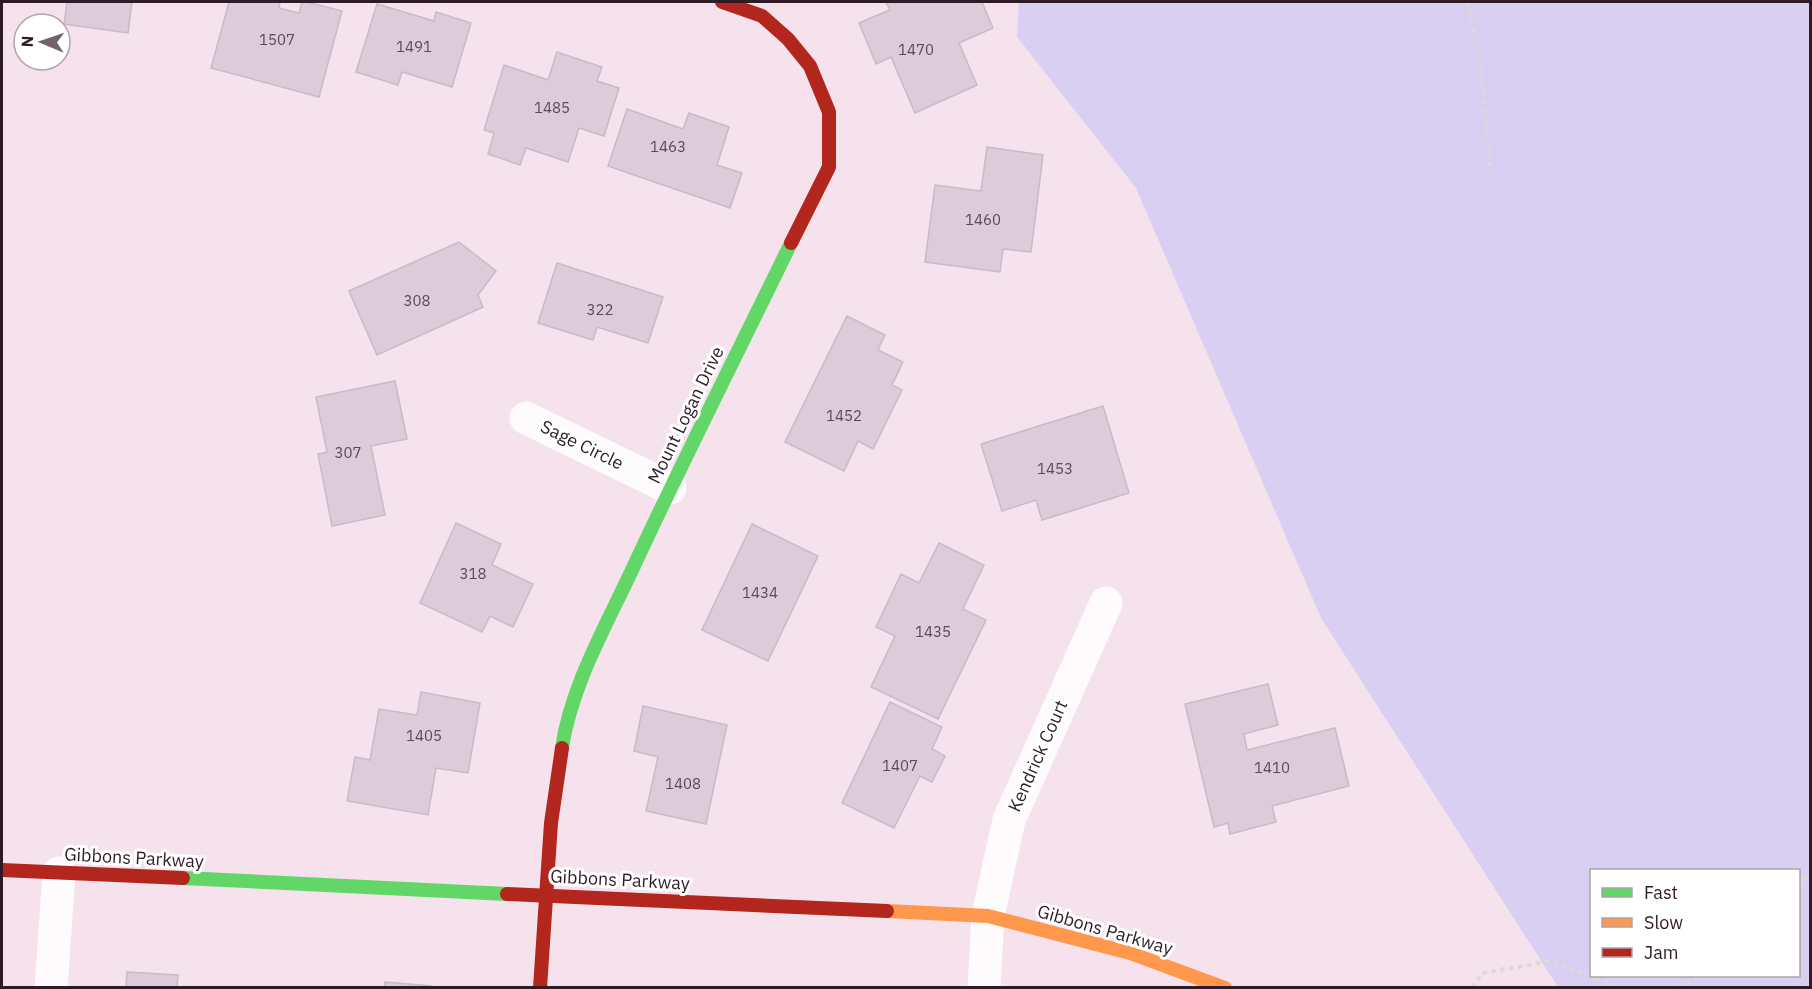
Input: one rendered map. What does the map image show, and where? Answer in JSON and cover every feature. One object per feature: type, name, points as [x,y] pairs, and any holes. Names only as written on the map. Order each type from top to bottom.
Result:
[{"type":"street","name":"Mount Logan Drive","points":[[540,987],[551,823],[566,723],[592,655],[670,488],[828,167],[829,112],[810,66],[788,39],[762,16],[722,2]]},
{"type":"street","name":"Sage Circle","points":[[526,418],[670,488]]},
{"type":"street","name":"Kendrick Court","points":[[984,987],[988,915],[1009,820],[1106,603]]},
{"type":"street","name":"Gibbons Parkway","points":[[2,870],[988,915],[1130,953],[1226,987]]},
{"type":"street","points":[[51,987],[59,873]]},
{"type":"path","points":[[1467,2],[1480,58],[1490,166]]},
{"type":"path","points":[[1800,883],[1810,870]]},
{"type":"path","points":[[1473,987],[1482,973],[1551,961],[1590,976]]},
{"type":"path","points":[[1593,977],[1620,987]]},
{"type":"path","points":[[1678,987],[1696,977]]},
{"type":"shaded area","points":[[1019,2],[1810,2],[1810,987],[1558,987],[1321,618],[1136,188],[1017,37]]},
{"type":"building","points":[[67,2],[132,2],[128,33],[72,25],[72,12],[66,12]]},
{"type":"building","points":[[229,2],[280,2],[279,8],[299,13],[302,2],[307,2],[342,11],[319,97],[211,68]]},
{"type":"building","points":[[886,2],[982,2],[993,28],[959,43],[977,85],[915,113],[891,57],[876,64],[859,23],[890,10]]},
{"type":"building","points":[[377,4],[434,21],[436,12],[471,23],[452,87],[402,72],[398,85],[356,72]]},
{"type":"building","points":[[557,52],[602,67],[597,81],[619,88],[604,136],[579,128],[568,162],[526,148],[520,165],[488,154],[494,133],[484,130],[504,65],[548,80]]},
{"type":"building","points":[[627,109],[683,129],[689,113],[729,127],[717,165],[742,173],[730,208],[608,166]]},
{"type":"building","points":[[987,147],[1043,155],[1031,252],[1003,249],[1000,272],[925,262],[935,185],[981,191]]},
{"type":"building","points":[[459,242],[496,271],[478,295],[483,307],[377,355],[349,291]]},
{"type":"building","points":[[557,263],[663,297],[648,343],[597,327],[593,340],[538,323]]},
{"type":"building","points":[[847,316],[885,335],[878,350],[903,362],[892,385],[902,390],[873,449],[858,441],[844,471],[785,442]]},
{"type":"building","points":[[395,381],[407,439],[371,446],[385,515],[332,526],[318,454],[327,452],[316,397]]},
{"type":"building","points":[[1103,406],[1129,493],[1042,520],[1036,500],[1002,511],[981,444]]},
{"type":"building","points":[[456,523],[501,544],[492,565],[533,584],[513,627],[490,616],[482,632],[420,603]]},
{"type":"building","points":[[752,524],[818,556],[768,661],[702,630]]},
{"type":"building","points":[[939,543],[984,565],[963,609],[986,620],[938,719],[871,687],[895,636],[876,627],[901,574],[919,583]]},
{"type":"building","points":[[1268,684],[1278,725],[1244,734],[1247,750],[1335,728],[1349,786],[1272,806],[1276,822],[1230,834],[1228,823],[1214,827],[1185,704]]},
{"type":"building","points":[[421,692],[480,703],[468,773],[436,768],[428,815],[347,801],[355,757],[370,760],[379,709],[417,715]]},
{"type":"building","points":[[890,702],[942,727],[932,749],[945,756],[932,782],[920,776],[894,828],[842,803]]},
{"type":"building","points":[[643,706],[727,725],[706,824],[646,811],[658,757],[634,751]]},
{"type":"building","points":[[127,972],[178,975],[177,988],[126,988]]},
{"type":"building","points":[[385,982],[432,986],[432,988],[384,988]]},
{"type":"traffic: fast","points":[[562,748],[581,679],[791,243]]},
{"type":"traffic: fast","points":[[183,878],[507,894]]},
{"type":"traffic: slow","points":[[887,911],[988,916],[1130,953],[1225,988]]},
{"type":"traffic: jam","points":[[722,2],[762,16],[788,39],[810,66],[829,112],[829,167],[791,243]]},
{"type":"traffic: jam","points":[[540,988],[551,823],[562,748]]},
{"type":"traffic: jam","points":[[2,870],[183,878]]},
{"type":"traffic: jam","points":[[507,894],[887,911]]}]
